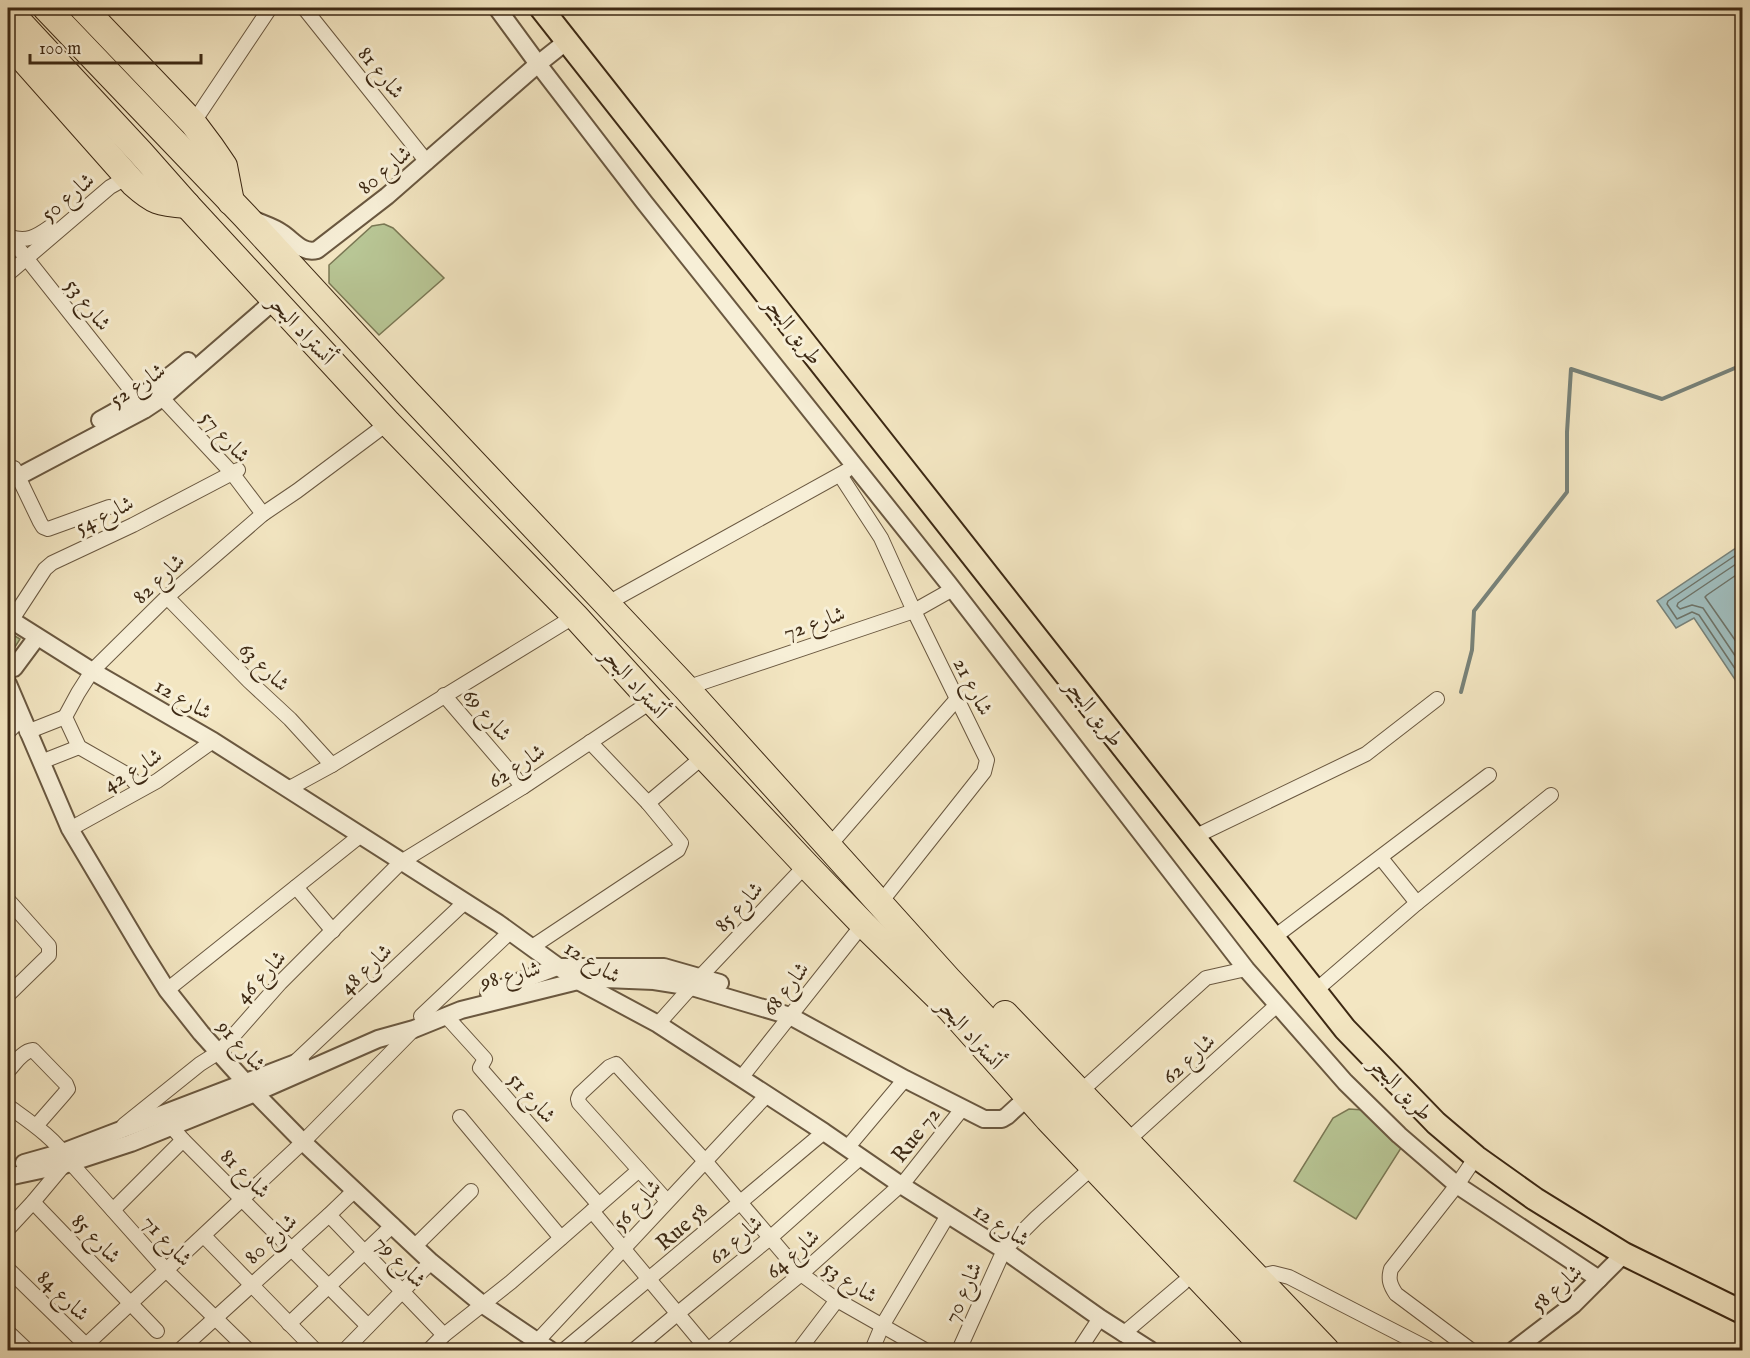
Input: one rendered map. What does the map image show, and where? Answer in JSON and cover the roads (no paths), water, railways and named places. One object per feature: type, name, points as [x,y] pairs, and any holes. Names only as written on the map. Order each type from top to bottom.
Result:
[{"type":"highway","name":"أتستراد البحر","points":[[46,8],[686,688],[1064,1105],[1274,1327],[1300,1350]]},
{"type":"highway","points":[[63,8],[134,83],[134,101]]},
{"type":"highway","points":[[82,8],[193,123],[224,166],[238,210]]},
{"type":"highway","name":"طريق البحر","points":[[541,8],[1345,1029],[1436,1123],[1476,1157],[1535,1199],[1624,1254],[1743,1312]]},
{"type":"highway","name":"أتستراد البحر","points":[[8,10],[388,423],[575,616],[806,865],[950,1009],[1064,1105],[1267,1350]]},
{"type":"highway","points":[[8,42],[122,171],[149,197],[159,202],[187,205]]},
{"type":"highway","points":[[950,1009],[968,1048],[1244,1350]]},
{"type":"highway","points":[[1064,1105],[1127,1141],[1326,1350]]},
{"type":"street","points":[[193,123],[270,8]]},
{"type":"street","name":"شارع 81","points":[[304,8],[427,162]]},
{"type":"street","points":[[497,8],[652,211],[953,589],[1246,969],[1277,1005],[1345,1082],[1399,1135],[1457,1185],[1599,1279]]},
{"type":"street","name":"شارع 80","points":[[238,210],[282,232],[305,250],[311,252],[316,250],[376,205],[567,41]]},
{"type":"street","points":[[9,236],[19,240],[28,240],[38,236],[65,220],[106,181],[122,171]]},
{"type":"street","name":"شارع 50","points":[[8,274],[65,220]]},
{"type":"street","name":"شارع 53","points":[[9,236],[138,399]]},
{"type":"street","name":"شارع 52","points":[[12,474],[144,410],[162,390],[272,296]]},
{"type":"street","name":"شارع 52","points":[[12,474],[138,399],[162,390]]},
{"type":"street","name":"شارع 57","points":[[162,390],[235,471],[265,512]]},
{"type":"street","name":"شارع 82","points":[[65,717],[92,670],[167,597],[265,512],[388,423]]},
{"type":"street","points":[[606,604],[855,466]]},
{"type":"street","name":"شارع 54","points":[[9,620],[45,569],[52,563],[133,525],[235,471]]},
{"type":"street","points":[[12,474],[43,527],[48,529],[109,507]]},
{"type":"street","name":"شارع 21","points":[[840,475],[882,538],[956,700],[987,760],[984,772],[881,902]]},
{"type":"street","name":"شارع 72","points":[[686,688],[914,611],[953,589]]},
{"type":"street","name":"شارع 63","points":[[167,597],[249,681],[290,719],[332,765]]},
{"type":"street","points":[[288,789],[332,765],[575,616]]},
{"type":"street","name":"شارع 12","points":[[9,620],[213,741],[465,902],[578,981],[658,1024],[901,1185],[1004,1250],[1144,1349]]},
{"type":"street","points":[[8,669],[14,668],[37,637]]},
{"type":"street","name":"شارع 91","points":[[8,684],[70,829],[167,990],[201,1033],[250,1088],[303,1142],[431,1262],[539,1347]]},
{"type":"street","name":"شارع 69","points":[[444,695],[523,787]]},
{"type":"street","points":[[1194,837],[1366,754],[1437,699]]},
{"type":"street","points":[[829,846],[956,700]]},
{"type":"street","name":"شارع 62","points":[[400,862],[523,787],[652,701]]},
{"type":"street","points":[[8,732],[25,725],[65,717],[79,747],[128,775],[141,789]]},
{"type":"street","name":"شارع 42","points":[[70,829],[157,781],[213,741]]},
{"type":"street","points":[[532,947],[678,850],[681,843],[648,803],[590,742]]},
{"type":"street","points":[[41,762],[79,747]]},
{"type":"street","points":[[648,803],[704,756]]},
{"type":"street","points":[[1273,938],[1489,775]]},
{"type":"street","points":[[1315,991],[1417,903],[1551,795]]},
{"type":"street","name":"شارع 46","points":[[167,990],[361,835]]},
{"type":"street","points":[[1381,858],[1417,903]]},
{"type":"street","name":"شارع 46","points":[[114,1132],[200,1064],[219,1052],[280,983],[400,862]]},
{"type":"street","name":"شارع 85","points":[[696,982],[806,865]]},
{"type":"street","points":[[296,887],[333,931]]},
{"type":"street","points":[[8,900],[12,917],[49,946],[49,955],[8,995]]},
{"type":"street","name":"شارع 48","points":[[293,1064],[465,902]]},
{"type":"street","name":"شارع 68","points":[[741,1078],[863,924]]},
{"type":"street","points":[[88,1348],[131,1304],[303,1142],[417,1022],[510,932]]},
{"type":"street","name":"شارع 98","points":[[8,1178],[131,1143],[250,1088],[293,1064],[417,1022],[557,967],[664,967],[696,982]]},
{"type":"street","points":[[1064,1105],[1206,978],[1246,969]]},
{"type":"street","name":"شارع 98","points":[[8,1167],[66,1160],[114,1132],[250,1088],[378,1040],[417,1022],[578,981],[605,979],[696,982],[756,994],[944,1094],[962,1108],[984,1119],[1007,1116],[1016,1102]]},
{"type":"street","points":[[658,1024],[696,982]]},
{"type":"street","name":"شارع 62","points":[[1127,1141],[1277,1005]]},
{"type":"street","name":"شارع 98","points":[[792,1013],[904,1079],[984,1108],[993,1109],[1016,1102]]},
{"type":"street","name":"شارع 51","points":[[446,1016],[485,1059],[480,1068],[595,1208]]},
{"type":"street","points":[[8,1071],[24,1053],[33,1050],[66,1084],[68,1089],[36,1126]]},
{"type":"street","name":"شارع 53","points":[[639,1170],[579,1103],[578,1099],[580,1094],[609,1067],[616,1065],[705,1161],[801,1274],[837,1300],[925,1350]]},
{"type":"street","points":[[854,1153],[904,1079]]},
{"type":"street","name":"شارع 56","points":[[539,1347],[623,1249],[767,1095]]},
{"type":"street","name":"Rue 72","points":[[901,1185],[962,1108]]},
{"type":"street","name":"شارع 71","points":[[10,1112],[36,1126],[167,1271],[248,1350]]},
{"type":"street","points":[[460,1117],[561,1238]]},
{"type":"street","name":"شارع 81","points":[[171,1126],[368,1326]]},
{"type":"street","name":"Rue 58","points":[[564,1350],[824,1132]]},
{"type":"street","points":[[113,1210],[183,1140]]},
{"type":"street","name":"شارع 62","points":[[634,1350],[770,1238],[854,1153]]},
{"type":"street","points":[[1471,1350],[1396,1294],[1389,1276],[1391,1269],[1476,1157]]},
{"type":"street","points":[[8,1229],[66,1160]]},
{"type":"street","points":[[429,1350],[639,1170],[667,1201]]},
{"type":"street","points":[[1004,1250],[1085,1174]]},
{"type":"street","name":"شارع 64","points":[[708,1350],[801,1274],[901,1185]]},
{"type":"street","name":"شارع 80","points":[[183,1350],[355,1190]]},
{"type":"street","points":[[415,1246],[471,1191]]},
{"type":"street","name":"شارع 85","points":[[33,1202],[157,1331]]},
{"type":"street","points":[[595,1208],[623,1249],[708,1350]]},
{"type":"street","name":"شارع 79","points":[[329,1215],[444,1335]]},
{"type":"street","points":[[872,1350],[882,1326],[948,1215]]},
{"type":"street","points":[[289,1324],[393,1225]]},
{"type":"street","points":[[204,1236],[315,1350]]},
{"type":"street","name":"شارع 70","points":[[959,1350],[1004,1250]]},
{"type":"street","name":"شارع 58","points":[[1514,1350],[1573,1305],[1624,1254]]},
{"type":"street","points":[[345,1350],[431,1262]]},
{"type":"street","name":"شارع 84","points":[[8,1269],[88,1348]]},
{"type":"street","points":[[1256,1277],[1274,1273],[1289,1277],[1431,1350]]},
{"type":"street","points":[[1123,1334],[1183,1283]]},
{"type":"street","points":[[799,1350],[837,1300]]},
{"type":"street","points":[[1078,1350],[1100,1318]]},
{"type":"street","points":[[8,1332],[27,1350]]},
{"type":"water","points":[[1742,544],[1742,690],[1694,618],[1676,628],[1657,601]]},
{"type":"waterway","points":[[1461,692],[1472,650],[1474,611],[1567,492],[1567,432],[1571,369],[1662,399],[1742,365]]}]
